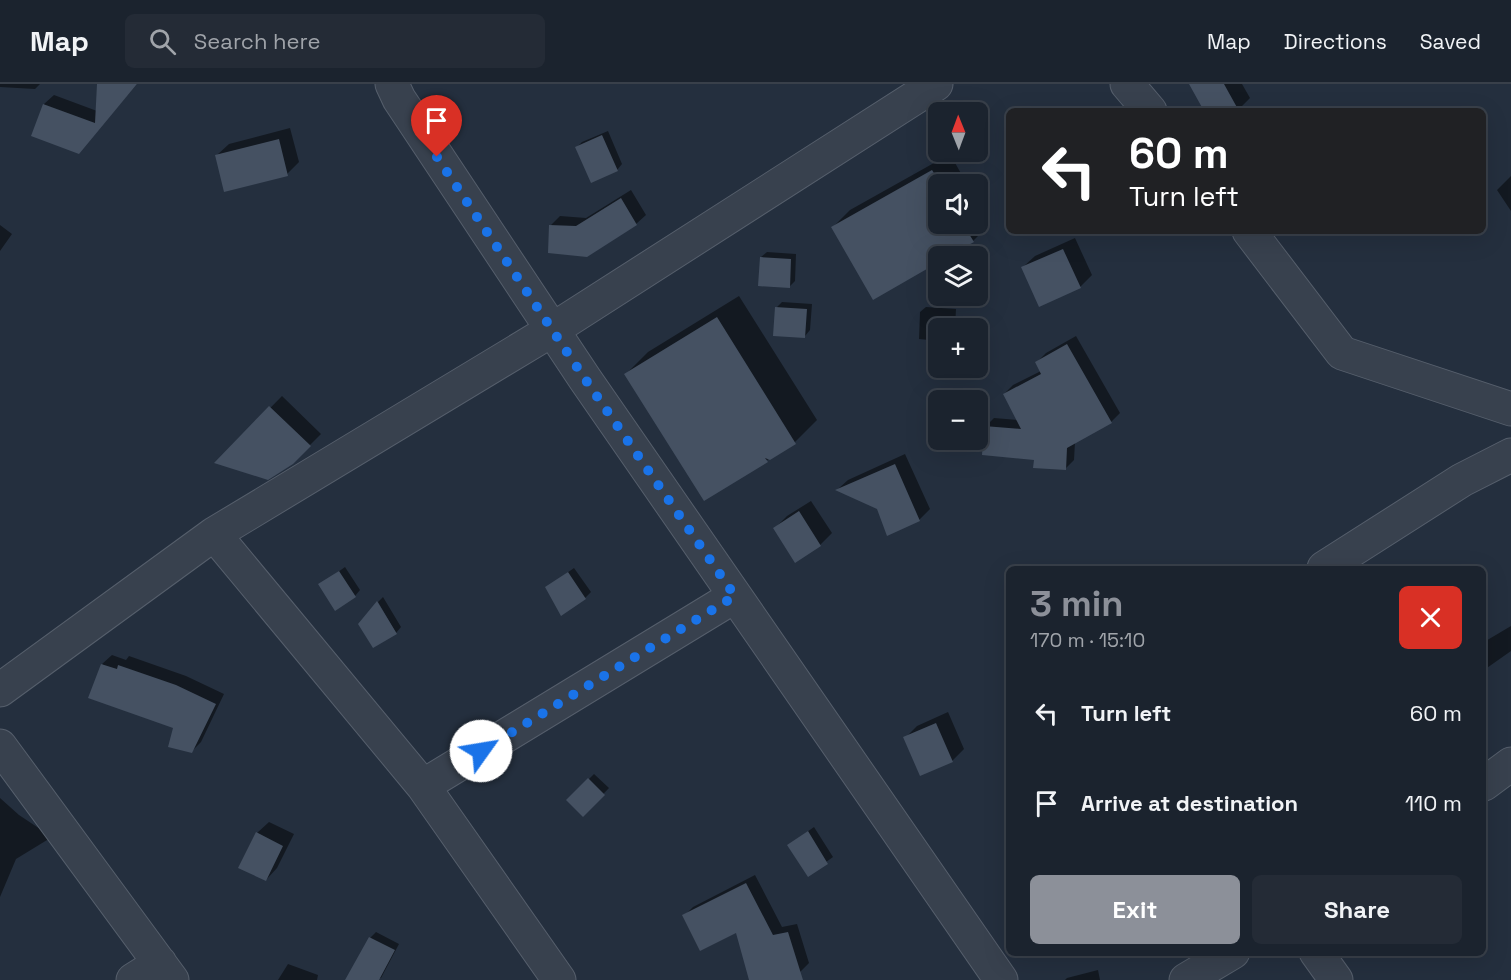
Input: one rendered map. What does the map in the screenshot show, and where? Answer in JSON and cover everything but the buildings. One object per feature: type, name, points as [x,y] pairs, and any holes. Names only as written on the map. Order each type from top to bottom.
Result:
[{"type":"street","points":[[392,84],[399,99],[552,330],[1001,980]]},
{"type":"street","points":[[0,690],[214,534],[552,330],[936,84]]},
{"type":"street","points":[[1128,84],[1148,108]]},
{"type":"street","points":[[1251,234],[1342,353],[1511,409]]},
{"type":"street","points":[[1327,566],[1462,480],[1511,455]]},
{"type":"street","points":[[214,534],[423,786],[558,980]]},
{"type":"street","points":[[423,786],[735,596]]},
{"type":"street","points":[[0,746],[155,974]]},
{"type":"street","points":[[1486,782],[1511,764]]},
{"type":"street","points":[[1186,980],[1226,956]]},
{"type":"street","points":[[1319,956],[1336,980]]},
{"type":"route","points":[[437,157],[585,379],[735,596],[481,751]]}]
